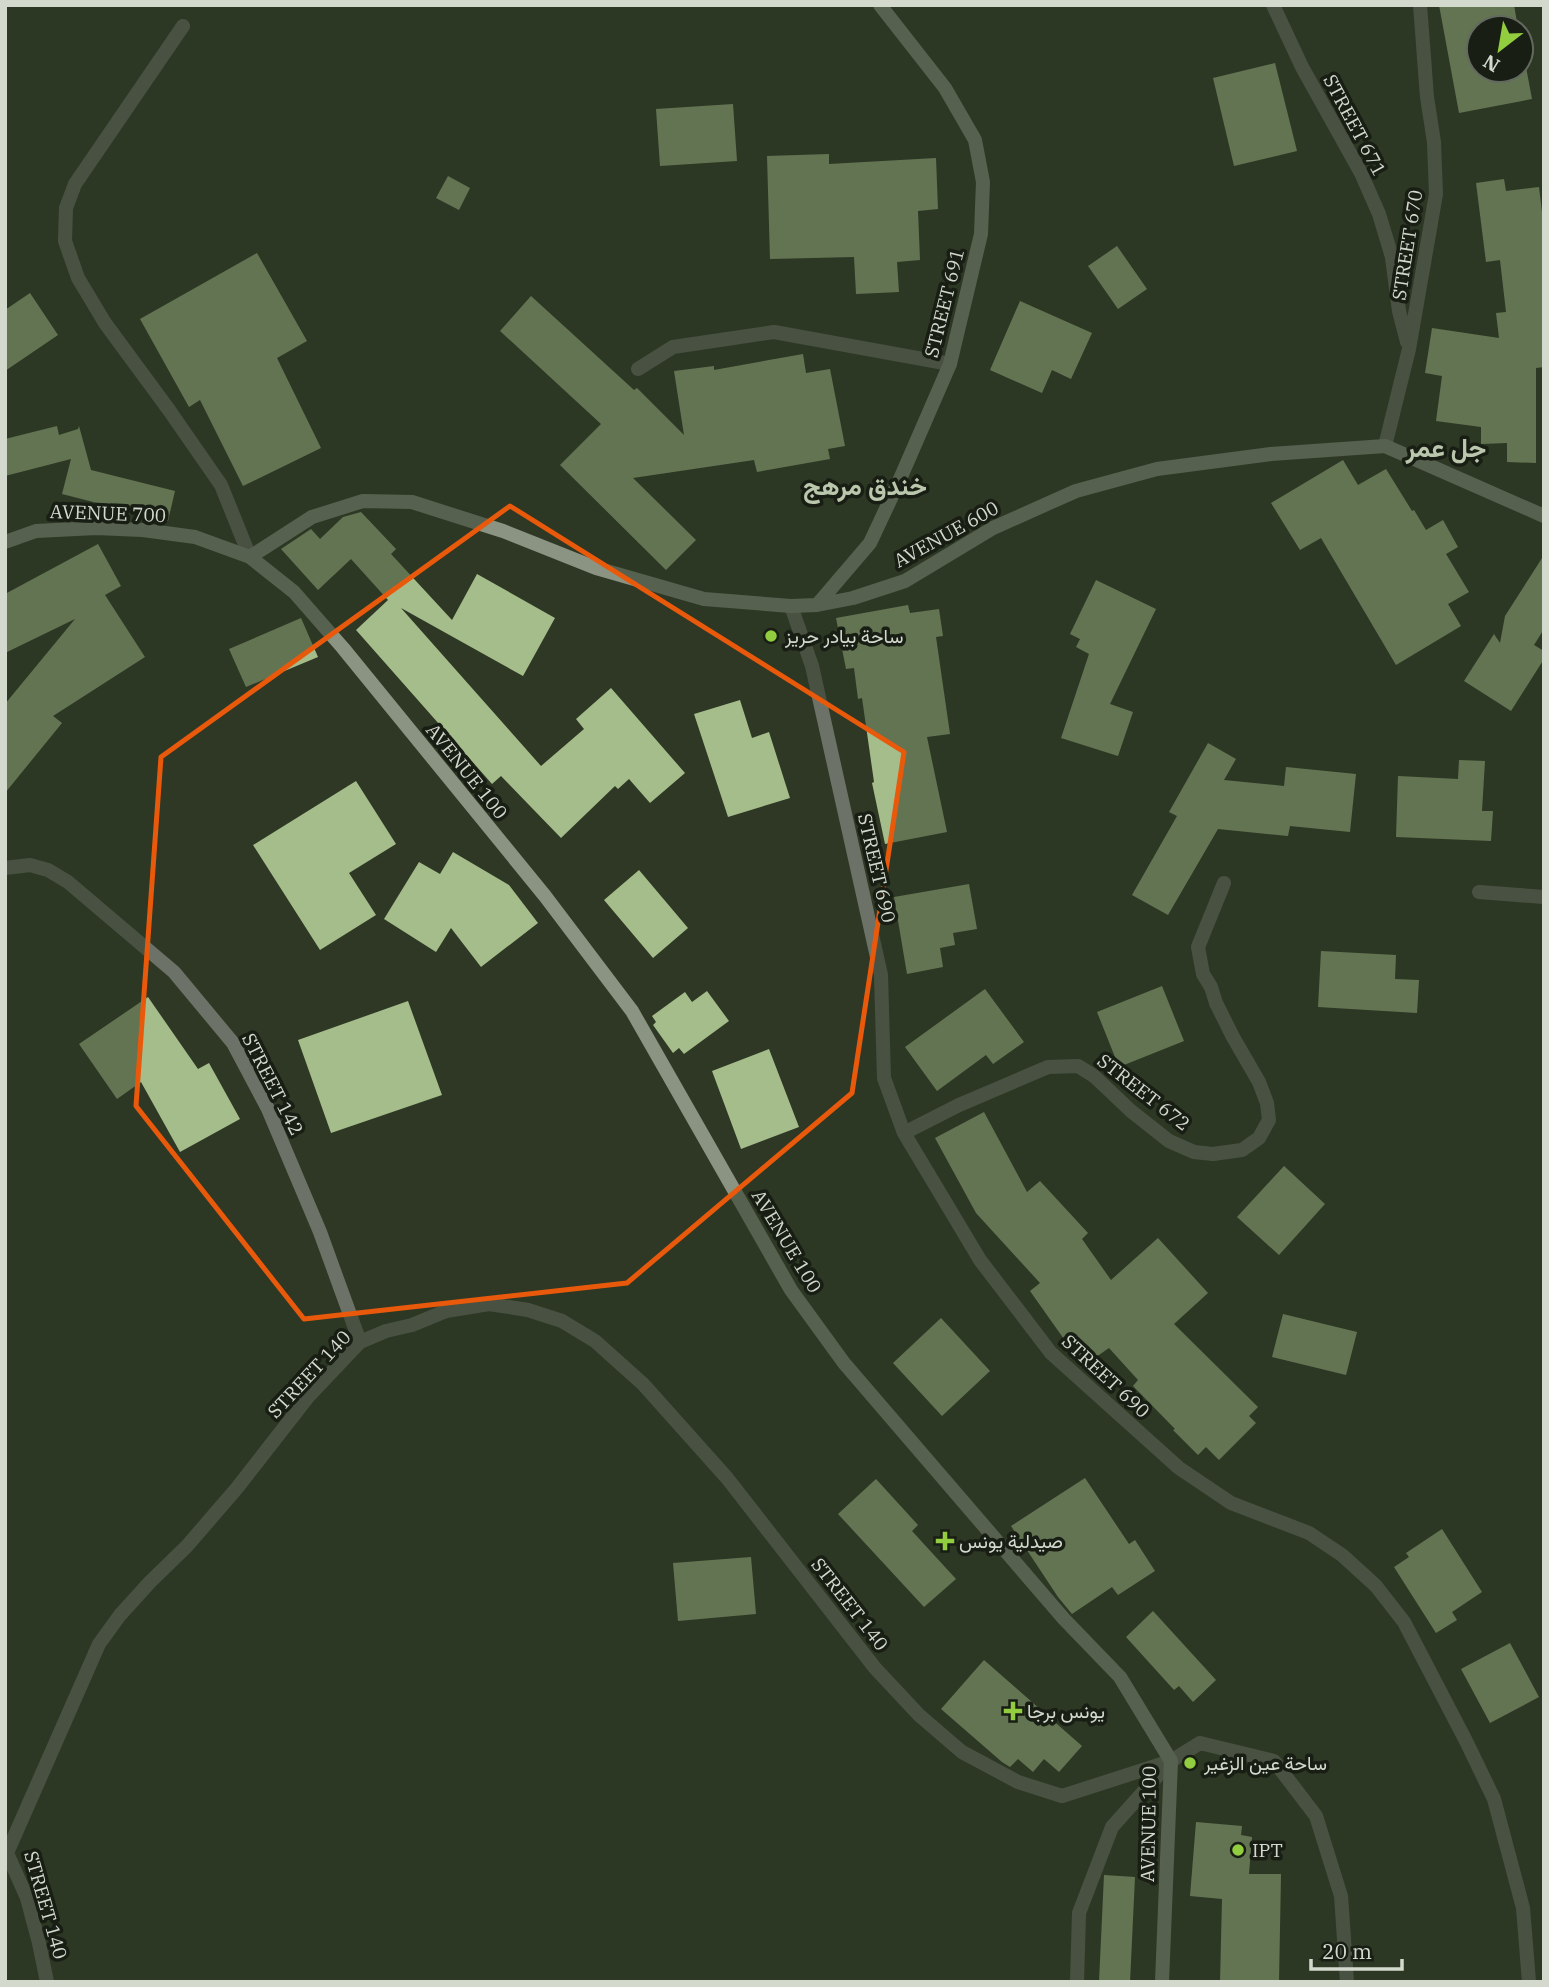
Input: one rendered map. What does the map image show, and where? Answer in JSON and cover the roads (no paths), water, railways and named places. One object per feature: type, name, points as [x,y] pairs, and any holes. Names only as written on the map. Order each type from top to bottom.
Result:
[{"type":"main road","name":"STREET 691","points":[[817,605],[870,543],[950,364],[981,234],[983,182],[975,140],[945,88],[880,5]]},
{"type":"main road","name":"AVENUE 600","points":[[250,557],[312,517],[363,501],[412,502],[503,531],[596,568],[704,599],[791,606],[817,605],[853,598],[905,581],[993,528],[1076,491],[1157,469],[1271,454],[1385,446],[1544,516]]},
{"type":"main road","name":"AVENUE 700","points":[[5,542],[36,531],[96,528],[143,530],[195,537],[250,557]]},
{"type":"main road","name":"AVENUE 100","points":[[250,557],[294,592],[343,648],[553,906],[632,1011],[799,1301],[844,1363],[1064,1619],[1120,1677],[1171,1761],[1162,1982]]},
{"type":"street","name":"STREET 671","points":[[1273,5],[1302,67],[1361,173],[1379,214],[1392,257],[1399,311],[1409,349]]},
{"type":"street","name":"STREET 670","points":[[1385,446],[1409,349],[1436,194],[1434,142],[1427,97],[1420,5]]},
{"type":"street","points":[[183,26],[75,184],[66,208],[65,241],[78,278],[105,323],[221,485],[250,557]]},
{"type":"street","points":[[638,369],[673,347],[774,332],[950,364]]},
{"type":"street","name":"STREET 690","points":[[791,606],[811,666],[881,975],[884,1077],[904,1133],[980,1260],[1051,1353],[1178,1468],[1231,1503],[1309,1533],[1342,1555],[1376,1586],[1404,1622],[1494,1799],[1523,1908],[1529,1982]]},
{"type":"street","name":"STREET 142","points":[[5,869],[30,865],[48,870],[68,882],[174,972],[233,1043],[268,1109],[320,1232],[360,1342]]},
{"type":"street","name":"STREET 672","points":[[904,1133],[959,1105],[1048,1067],[1077,1066],[1094,1076],[1131,1111],[1169,1141],[1194,1152],[1213,1154],[1242,1150],[1259,1138],[1269,1120],[1267,1103],[1259,1082],[1233,1037],[1203,974],[1198,947],[1224,883]]},
{"type":"street","points":[[1479,892],[1544,897]]},
{"type":"street","name":"STREET 140","points":[[47,1982],[27,1898],[6,1853],[99,1644],[120,1615],[187,1546],[237,1488],[308,1397],[360,1342],[446,1311],[489,1304],[528,1310],[562,1321],[595,1341],[643,1384],[727,1478],[875,1668],[919,1716],[962,1752],[1018,1782],[1062,1796],[1171,1761]]},
{"type":"street","points":[[1077,1982],[1079,1913],[1112,1827],[1171,1761],[1200,1743],[1274,1761],[1316,1815],[1341,1896],[1347,1982]]},
{"type":"place","name":"ساحة بيادر حريز","points":[[771,636]]},
{"type":"place","name":"صيدلية يونس","points":[[945,1541]]},
{"type":"place","name":"يونس برجا","points":[[1013,1711]]},
{"type":"place","name":"ساحة عين الزغير","points":[[1190,1763]]},
{"type":"place","name":"IPT","points":[[1238,1850]]},
{"type":"district","name":"جل عمر","points":[[1446,448]]},
{"type":"district","name":"خندق مرهج","points":[[865,486]]}]
